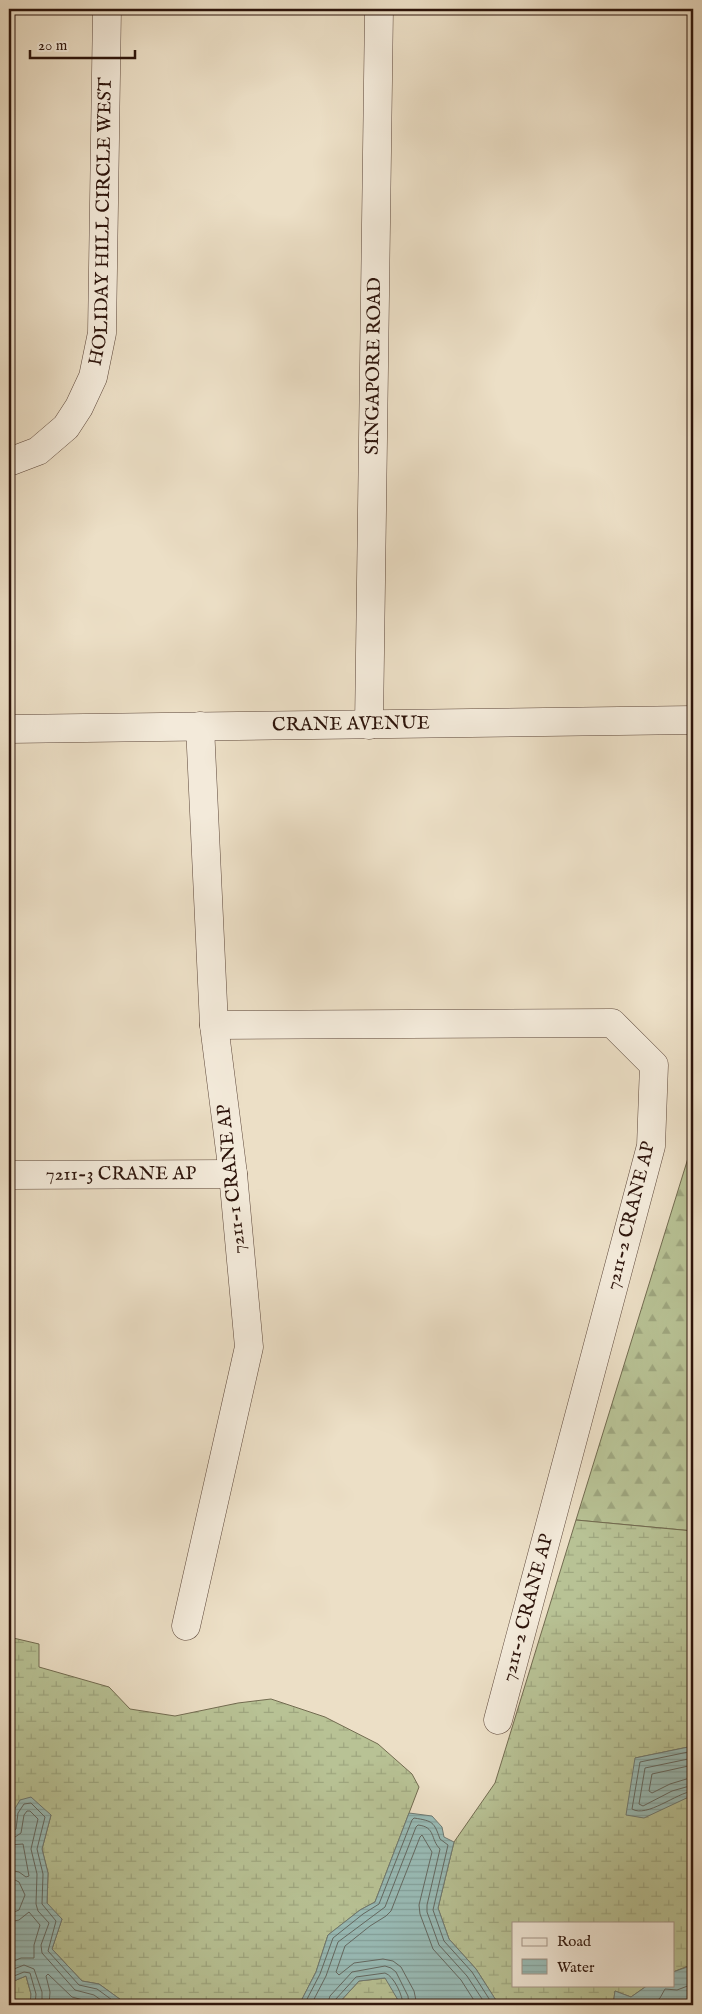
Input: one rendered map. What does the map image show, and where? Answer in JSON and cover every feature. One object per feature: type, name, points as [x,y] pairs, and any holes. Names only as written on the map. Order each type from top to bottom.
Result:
[{"type":"street","name":"HOLIDAY HILL CIRCLE WEST","points":[[9,462],[38,451],[66,427],[79,408],[92,377],[102,333],[107,9]]},
{"type":"street","name":"SINGAPORE ROAD","points":[[369,725],[379,9]]},
{"type":"street","name":"CRANE AVENUE","points":[[9,729],[693,720]]},
{"type":"street","name":"7211-1 CRANE AP","points":[[186,1626],[249,1347],[233,1174],[214,1025],[200,726]]},
{"type":"street","name":"7211-2 CRANE AP","points":[[214,1025],[612,1023],[654,1065],[651,1146],[498,1720]]},
{"type":"street","name":"7211-3 CRANE AP","points":[[9,1175],[233,1174]]},
{"type":"green space","points":[[693,1142],[693,1531],[576,1520]]},
{"type":"green space","points":[[576,1520],[693,1531],[693,1746],[635,1758],[676,1802],[693,1795],[693,1964],[674,1972],[674,1922],[512,1922],[512,1986],[647,1986],[631,1997],[615,1991],[613,2005],[499,2005],[476,1969],[449,1939],[438,1908],[454,1842],[495,1783]]},
{"type":"green space","points":[[9,1637],[39,1644],[39,1667],[109,1687],[130,1709],[175,1716],[238,1703],[271,1699],[325,1717],[378,1744],[412,1774],[419,1787],[375,1902],[360,1910],[328,1935],[316,1972],[299,2005],[248,2005],[244,2003],[217,2005],[128,2005],[99,1984],[82,1981],[52,1949],[62,1919],[47,1904],[48,1873],[42,1849],[51,1815],[13,1812],[12,1827],[9,1826]]},
{"type":"green space","points":[[26,1976],[31,1994],[30,2005],[9,2005],[9,1983]]},
{"type":"green space","points":[[386,1978],[398,2000],[398,2005],[337,2005],[359,1981]]},
{"type":"water","points":[[693,1746],[693,1795],[644,1818],[626,1815],[635,1758]]},
{"type":"water","points":[[31,1797],[51,1815],[42,1849],[48,1873],[47,1903],[62,1919],[52,1949],[82,1981],[99,1984],[128,2005],[30,2005],[31,1994],[26,1976],[9,1983],[9,1908],[14,1895],[9,1885],[9,1826],[12,1827],[13,1812],[20,1800]]},
{"type":"water","points":[[409,1813],[432,1816],[442,1827],[444,1837],[454,1842],[438,1908],[449,1939],[476,1969],[499,2005],[398,2005],[398,2000],[385,1978],[359,1981],[337,2005],[299,2005],[316,1972],[328,1935],[360,1910],[375,1902]]},
{"type":"water","points":[[693,1965],[693,2005],[613,2005],[615,1991],[631,1997],[647,1986],[674,1986],[674,1972]]}]
